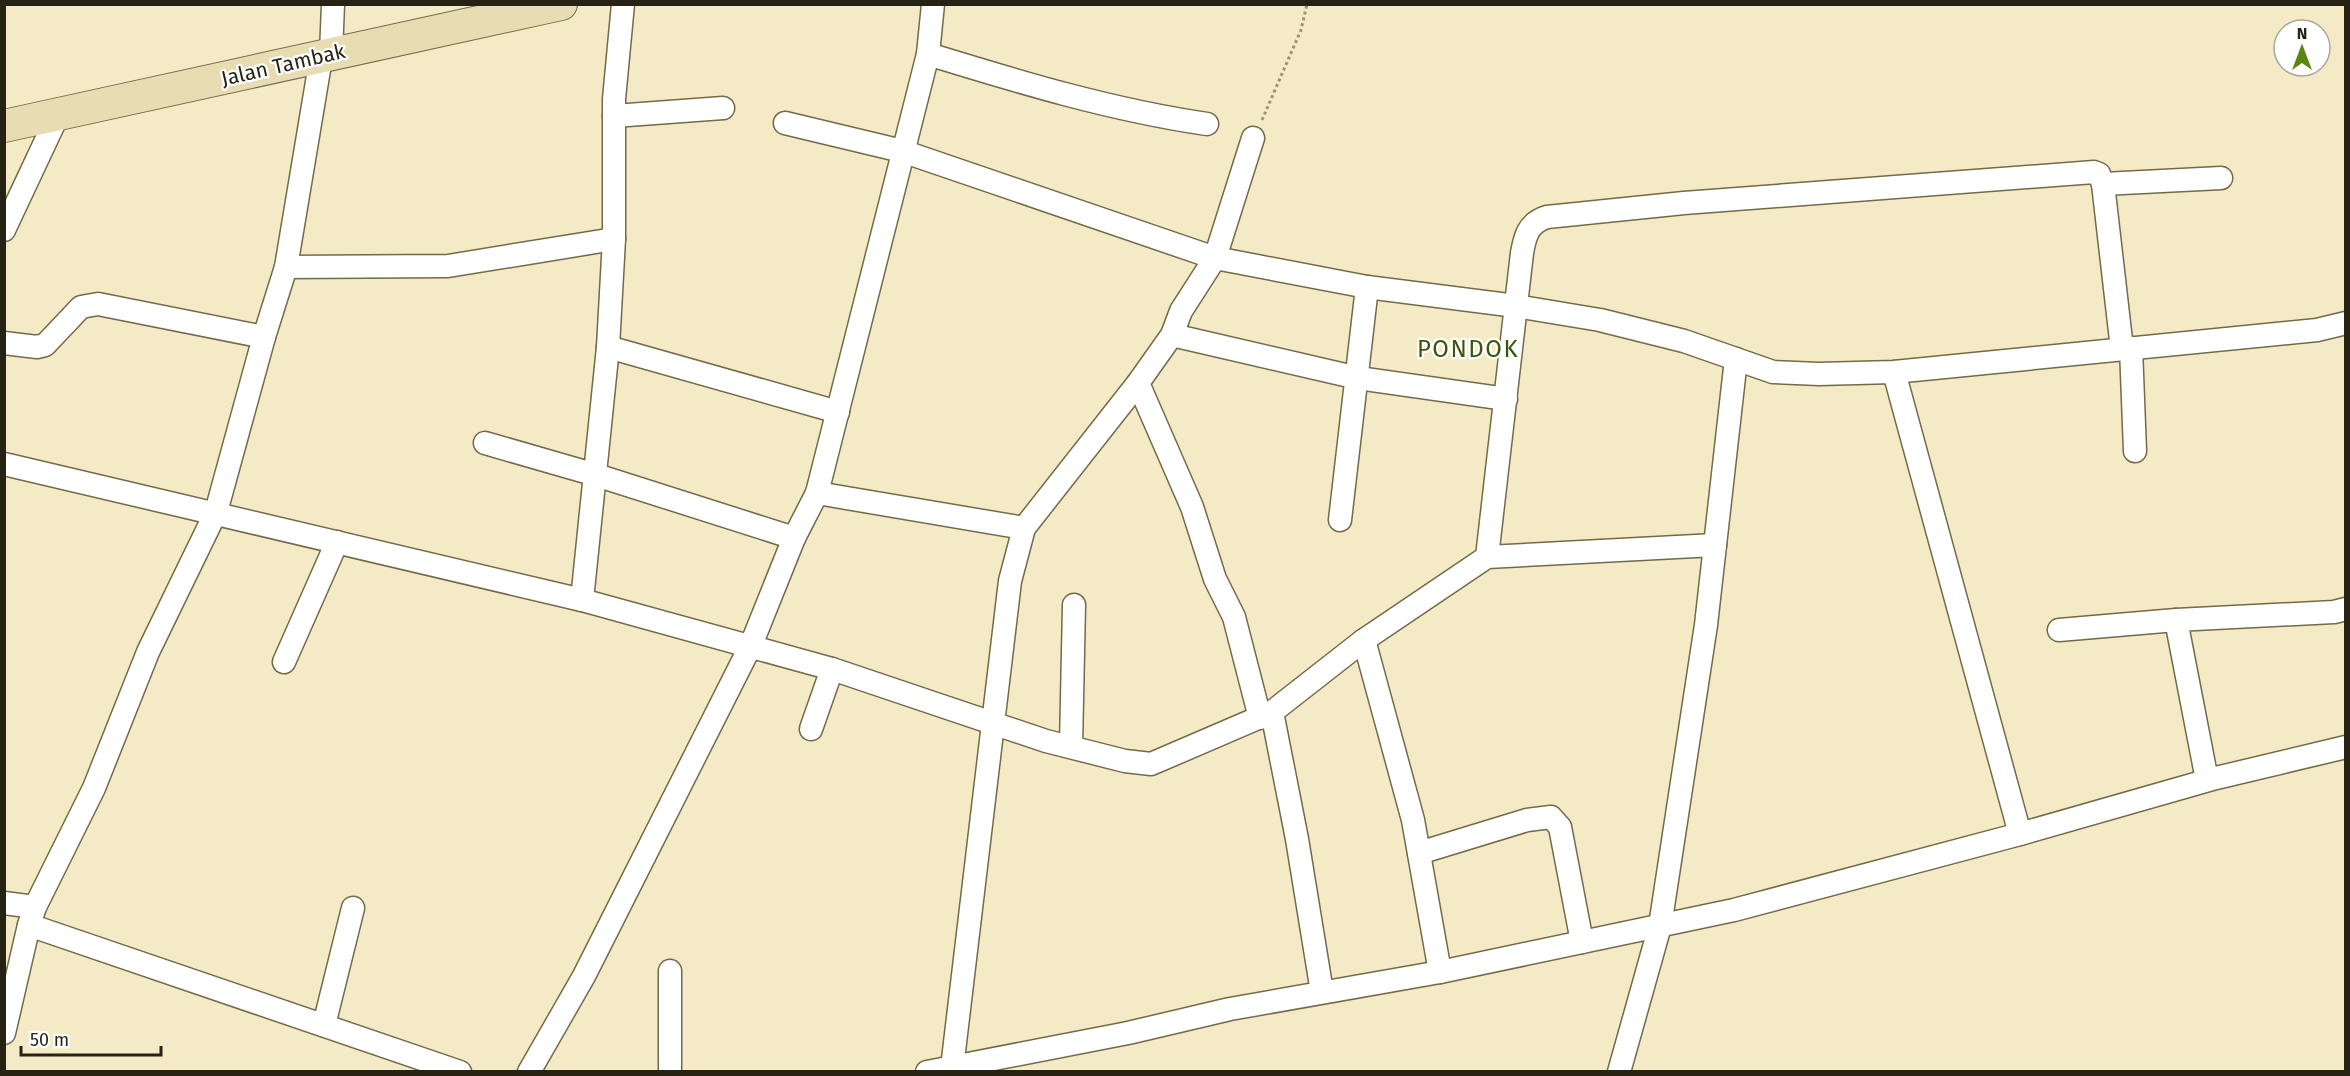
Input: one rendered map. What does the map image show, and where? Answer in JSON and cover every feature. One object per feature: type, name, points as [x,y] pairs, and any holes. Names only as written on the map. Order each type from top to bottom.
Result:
[{"type":"street","points":[[4,1032],[32,916],[94,788],[148,652],[216,512],[286,267],[326,56],[333,4]]},
{"type":"street","name":"Jalan Tambak","points":[[4,126],[561,4]]},
{"type":"street","points":[[582,600],[608,347],[614,239],[614,116],[623,4]]},
{"type":"street","points":[[529,1071],[584,975],[751,645],[794,538],[817,493],[928,54],[933,4]]},
{"type":"street","points":[[928,54],[1009,79],[1142,114],[1207,124]]},
{"type":"street","points":[[614,116],[723,108]]},
{"type":"street","points":[[4,230],[58,115]]},
{"type":"street","points":[[785,123],[902,151],[1215,258],[1367,287],[1516,306],[1642,330],[1684,341],[1773,372],[1819,374],[1894,372],[2318,330],[2346,323]]},
{"type":"street","points":[[952,1068],[1010,581],[1024,528],[1138,383],[1172,335],[1181,311],[1215,258],[1253,138]]},
{"type":"street","points":[[1487,557],[1524,239],[1532,225],[1547,217],[1684,203],[2082,171],[2097,173],[2103,184],[2127,349],[2135,451]]},
{"type":"street","points":[[2103,184],[2221,178]]},
{"type":"street","points":[[286,267],[448,266],[614,239]]},
{"type":"street","points":[[1340,520],[1367,287]]},
{"type":"street","points":[[4,343],[37,347],[45,345],[81,307],[99,304],[264,338]]},
{"type":"street","points":[[1172,335],[1358,378],[1506,399]]},
{"type":"street","points":[[608,347],[838,412]]},
{"type":"street","points":[[1619,1071],[1660,926],[1704,637],[1736,360]]},
{"type":"street","points":[[1894,372],[2020,834]]},
{"type":"street","points":[[1138,383],[1192,507],[1215,579],[1234,617],[1271,721],[1322,992]]},
{"type":"street","points":[[485,443],[596,475],[794,538]]},
{"type":"street","points":[[4,464],[216,512],[582,600],[832,669],[993,724],[1125,761],[1151,764],[1271,721],[1487,557],[1715,545]]},
{"type":"street","points":[[817,493],[1024,528]]},
{"type":"street","points":[[284,662],[337,542]]},
{"type":"street","points":[[1071,746],[1074,605]]},
{"type":"street","points":[[2059,630],[2176,620],[2334,612],[2346,609]]},
{"type":"street","points":[[2176,620],[2207,780]]},
{"type":"street","points":[[1366,649],[1413,820],[1440,972]]},
{"type":"street","points":[[811,729],[832,669]]},
{"type":"street","points":[[927,1071],[952,1068],[1322,992],[1440,972],[1734,910],[2020,834],[2207,780],[2346,747]]},
{"type":"street","points":[[1419,853],[1527,820],[1551,817],[1560,827],[1582,942]]},
{"type":"street","points":[[4,903],[32,916],[324,1025],[460,1071]]},
{"type":"street","points":[[324,1025],[353,908]]},
{"type":"street","points":[[670,972],[670,1071]]},
{"type":"path","points":[[1253,138],[1301,30],[1306,4]]},
{"type":"district","name":"PONDOK","points":[[1468,349]]}]
